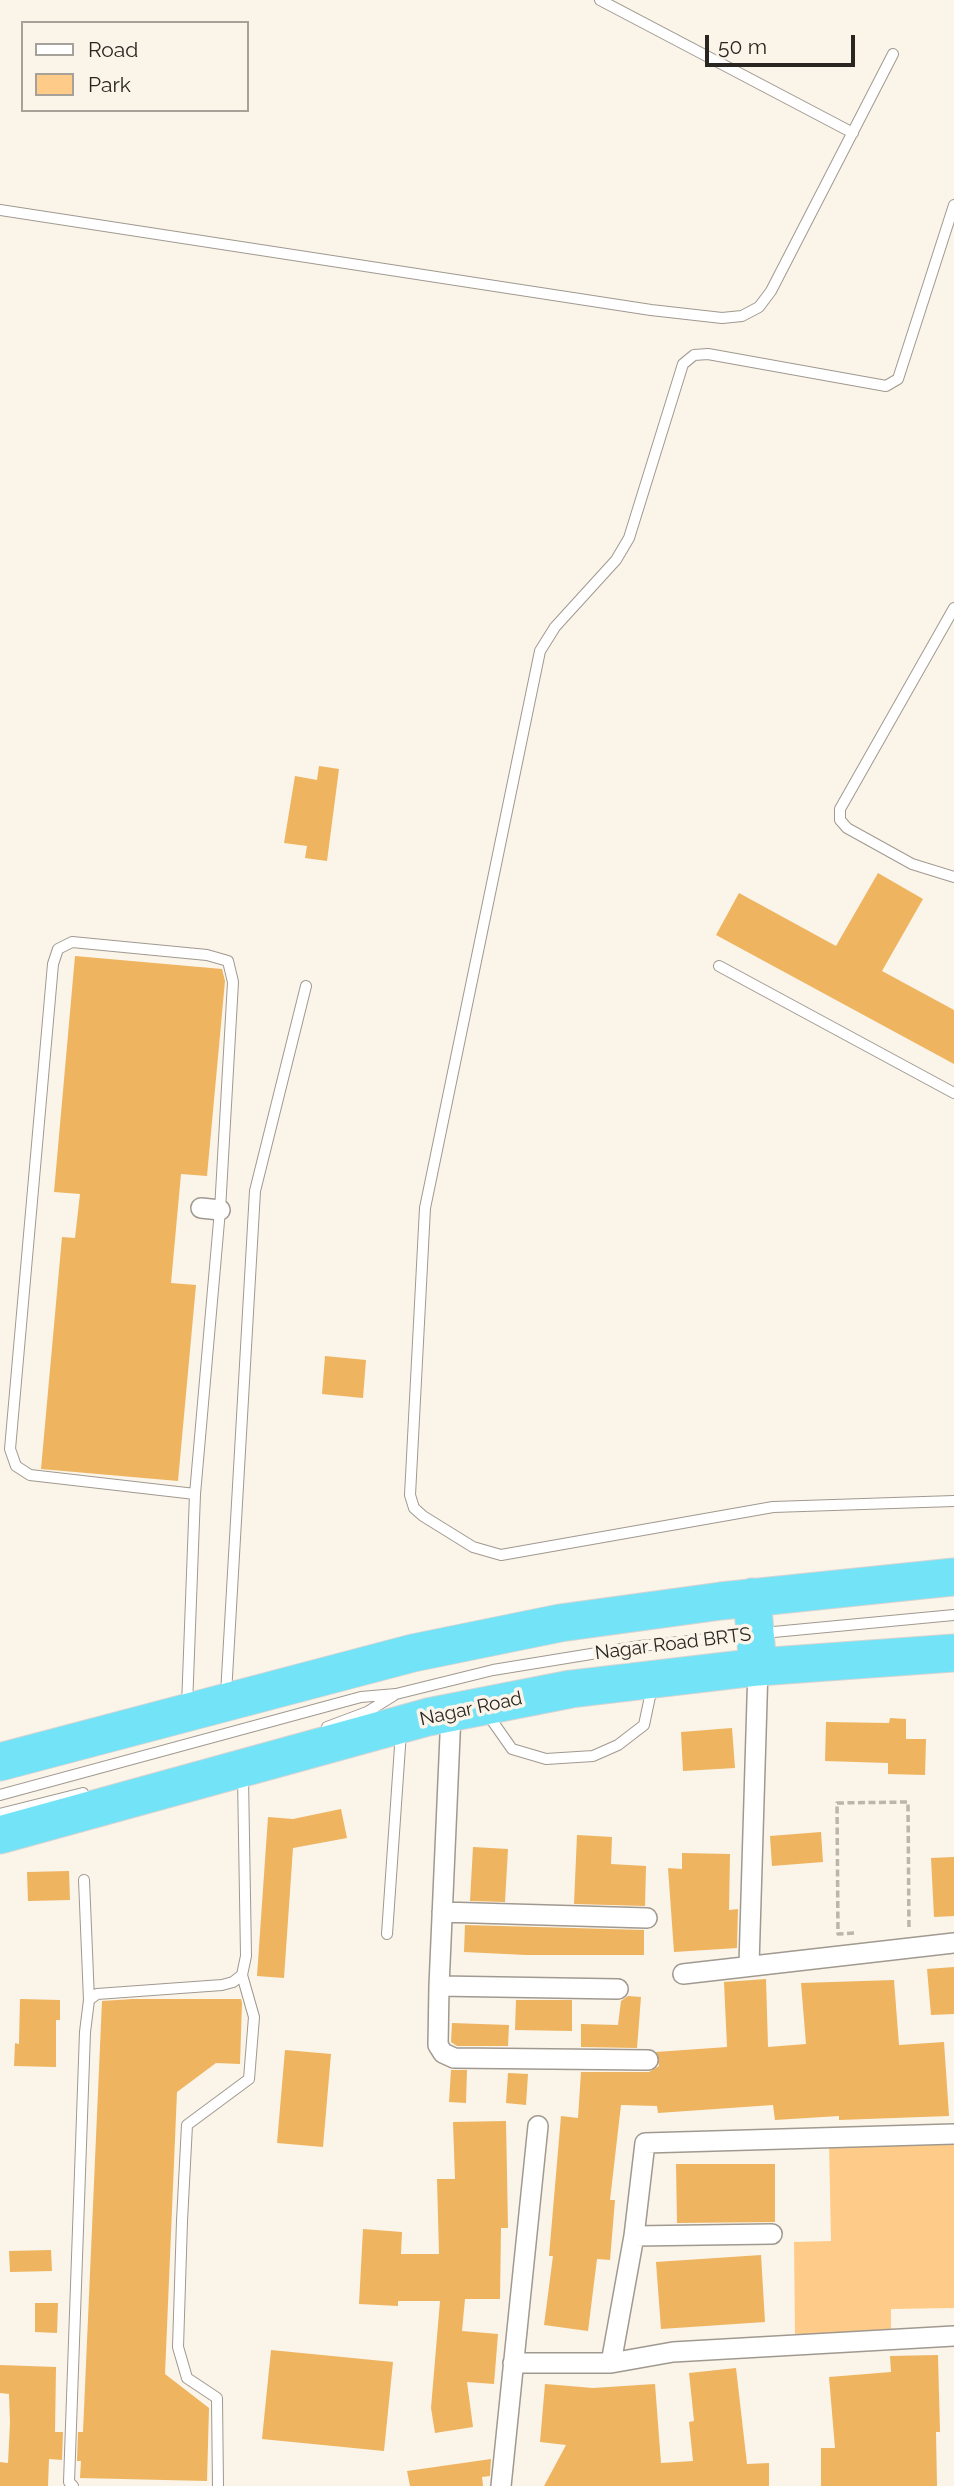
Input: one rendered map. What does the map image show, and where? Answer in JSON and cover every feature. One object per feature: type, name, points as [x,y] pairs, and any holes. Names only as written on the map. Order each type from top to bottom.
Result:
[{"type":"highway","points":[[0,1762],[413,1653],[547,1626],[752,1597],[954,1577]]},
{"type":"highway","points":[[752,1597],[757,1650]]},
{"type":"highway","name":"Nagar Road","points":[[0,1835],[242,1766],[398,1709],[466,1709],[571,1689],[654,1679],[757,1650],[954,1653]]},
{"type":"street","points":[[749,1965],[757,1650]]},
{"type":"street","points":[[466,1709],[442,1912],[438,2045],[443,2053],[454,2058],[648,2060]]},
{"type":"street","points":[[442,1912],[647,1917]]},
{"type":"street","points":[[683,1974],[954,1943]]},
{"type":"street","points":[[439,1986],[618,1989]]},
{"type":"street","points":[[500,2486],[538,2126]]},
{"type":"street","points":[[611,2364],[634,2236],[645,2143],[954,2134]]},
{"type":"street","points":[[634,2236],[772,2234]]},
{"type":"street","points":[[513,2363],[611,2364],[673,2352],[954,2336]]},
{"type":"lane","points":[[600,0],[852,133]]},
{"type":"lane","points":[[0,210],[651,310],[722,318],[759,307],[771,291],[893,54]]},
{"type":"lane","points":[[954,205],[898,379],[886,386],[708,354],[694,355],[683,363],[629,538],[616,560],[555,627],[540,651],[425,1208],[410,1495],[414,1508],[423,1516],[472,1547],[501,1555],[773,1507],[954,1501]]},
{"type":"lane","points":[[954,608],[840,809],[840,820],[847,828],[912,864],[954,877]]},
{"type":"lane","points":[[187,1712],[210,1209],[233,982],[228,961],[207,955],[72,942],[58,949],[53,964],[10,1449],[16,1466],[30,1475],[195,1494]]},
{"type":"lane","points":[[719,966],[954,1093]]},
{"type":"lane","points":[[225,1702],[255,1191],[306,986]]},
{"type":"lane","name":"Nagar Road BRTS","points":[[398,1709],[506,1668],[640,1646],[757,1650],[954,1615]]},
{"type":"lane","points":[[466,1709],[512,1749],[546,1759],[593,1756],[618,1745],[644,1725],[654,1679]]},
{"type":"lane","points":[[0,1795],[361,1697],[398,1709]]},
{"type":"lane","points":[[310,1733],[367,1712],[398,1709]]},
{"type":"lane","points":[[387,1934],[398,1709]]},
{"type":"lane","points":[[218,2486],[218,2398],[187,2378],[178,2347],[182,2221],[187,2125],[249,2079],[254,2017],[242,1975],[246,1956],[242,1766]]},
{"type":"lane","points":[[0,1814],[99,1789]]},
{"type":"lane","points":[[73,2486],[69,2482],[85,2032],[89,2000],[84,1880]]},
{"type":"lane","points":[[89,2000],[97,1994],[222,1984],[233,1982],[242,1975]]},
{"type":"path","points":[[876,1952],[875,1932],[838,1934],[837,1803],[908,1802],[909,1932],[898,1932]]},
{"type":"green space","points":[[954,2140],[954,2308],[891,2309],[891,2333],[795,2335],[794,2242],[831,2241],[829,2142]]},
{"type":"building","points":[[319,766],[339,769],[327,861],[305,858],[307,846],[284,843],[295,776],[317,780]]},
{"type":"building","points":[[878,873],[923,899],[882,971],[954,1010],[954,1064],[716,935],[739,893],[836,946]]},
{"type":"building","points":[[75,956],[222,969],[225,981],[207,1176],[181,1174],[171,1283],[196,1285],[178,1481],[41,1469],[62,1237],[75,1238],[80,1194],[54,1192]]},
{"type":"building","points":[[325,1356],[366,1360],[363,1398],[322,1394]]},
{"type":"building","points":[[890,1718],[906,1719],[906,1739],[926,1739],[925,1775],[888,1774],[888,1763],[825,1761],[826,1722],[889,1723]]},
{"type":"building","points":[[732,1728],[735,1768],[683,1771],[681,1732]]},
{"type":"building","points":[[341,1809],[347,1838],[293,1848],[284,1978],[257,1976],[268,1817],[293,1819]]},
{"type":"building","points":[[821,1832],[823,1862],[772,1866],[770,1836]]},
{"type":"building","points":[[577,1835],[612,1837],[611,1864],[646,1866],[645,1906],[574,1904]]},
{"type":"building","points":[[473,1847],[508,1849],[505,1902],[470,1901]]},
{"type":"building","points":[[682,1853],[730,1854],[729,1910],[738,1909],[737,1948],[674,1952],[668,1868],[682,1869]]},
{"type":"building","points":[[954,1857],[954,1916],[934,1917],[931,1858]]},
{"type":"building","points":[[69,1871],[70,1900],[28,1901],[27,1872]]},
{"type":"building","points":[[465,1925],[644,1930],[644,1955],[464,1952]]},
{"type":"building","points":[[954,1967],[954,2014],[931,2015],[927,1969]]},
{"type":"building","points":[[766,1979],[768,2047],[806,2044],[801,1983],[894,1980],[899,2045],[944,2042],[949,2116],[839,2120],[839,2116],[775,2120],[773,2105],[658,2113],[657,2106],[621,2105],[610,2200],[615,2200],[610,2260],[597,2259],[588,2331],[544,2325],[553,2256],[549,2256],[561,2116],[578,2118],[581,2072],[649,2072],[659,2066],[656,2052],[727,2047],[724,1982]]},
{"type":"building","points":[[628,1996],[641,1997],[637,2048],[581,2047],[581,2024],[618,2025],[621,2001]]},
{"type":"building","points":[[20,1999],[60,2000],[60,2020],[56,2020],[56,2067],[14,2066],[15,2043],[19,2044]]},
{"type":"building","points":[[241,1999],[242,2003],[240,2064],[216,2063],[177,2092],[165,2374],[209,2408],[207,2481],[80,2478],[81,2461],[77,2461],[78,2432],[83,2432],[102,2001]]},
{"type":"building","points":[[516,2000],[572,2000],[572,2031],[515,2030]]},
{"type":"building","points":[[452,2023],[509,2025],[508,2046],[457,2046],[451,2042]]},
{"type":"building","points":[[285,2050],[331,2054],[323,2147],[277,2143]]},
{"type":"building","points":[[451,2070],[467,2070],[466,2103],[449,2102]]},
{"type":"building","points":[[508,2073],[528,2074],[526,2105],[506,2103]]},
{"type":"building","points":[[506,2121],[508,2228],[501,2228],[500,2299],[465,2299],[462,2331],[498,2334],[494,2384],[467,2382],[473,2427],[435,2433],[431,2408],[440,2301],[398,2301],[398,2306],[359,2304],[363,2229],[402,2232],[401,2254],[439,2254],[437,2179],[455,2179],[453,2122]]},
{"type":"building","points":[[676,2164],[775,2164],[775,2222],[677,2223]]},
{"type":"building","points":[[51,2250],[52,2271],[10,2272],[9,2251]]},
{"type":"building","points":[[761,2255],[765,2322],[661,2329],[656,2262]]},
{"type":"building","points":[[35,2303],[58,2303],[57,2333],[35,2332]]},
{"type":"building","points":[[271,2350],[393,2362],[384,2451],[262,2439]]},
{"type":"building","points":[[938,2355],[940,2432],[936,2432],[937,2486],[821,2486],[821,2448],[835,2448],[829,2377],[891,2372],[890,2356]]},
{"type":"building","points":[[0,2365],[56,2367],[55,2432],[63,2432],[62,2460],[49,2459],[48,2486],[0,2486],[0,2462],[8,2463],[10,2423],[9,2394],[0,2393]]},
{"type":"building","points":[[736,2368],[747,2464],[769,2463],[769,2486],[544,2486],[566,2445],[540,2442],[545,2384],[593,2388],[655,2384],[661,2463],[693,2461],[689,2422],[694,2421],[689,2373]]},
{"type":"building","points":[[491,2459],[490,2476],[482,2477],[483,2486],[410,2486],[407,2471]]}]
